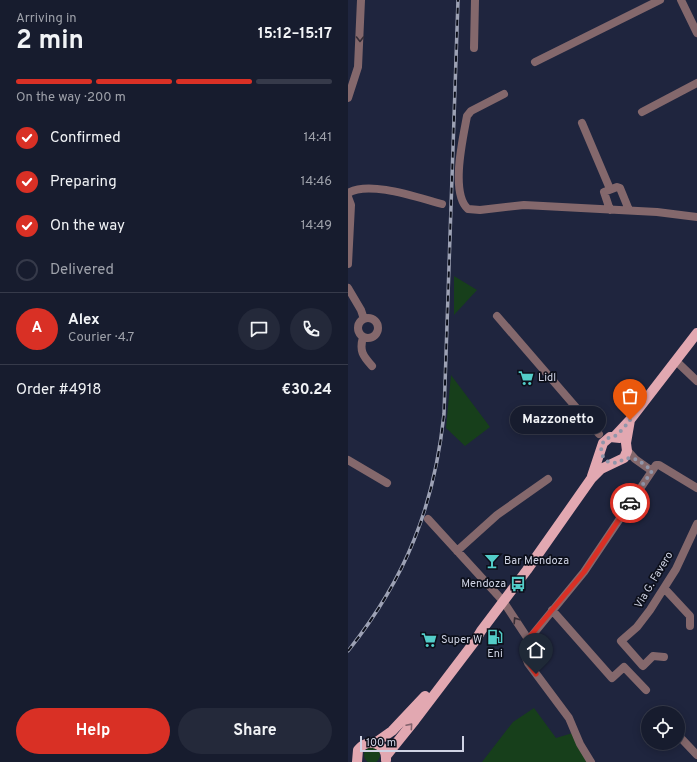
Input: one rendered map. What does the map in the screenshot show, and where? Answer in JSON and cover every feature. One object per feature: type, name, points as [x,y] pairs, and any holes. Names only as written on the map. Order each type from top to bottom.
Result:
[{"type":"main road","points":[[591,479],[603,443],[606,439],[614,436],[630,420],[697,333]]},
{"type":"main road","points":[[385,759],[475,641],[591,479],[601,469],[621,461],[626,450],[630,420]]},
{"type":"main road","points":[[614,436],[619,437],[626,450]]},
{"type":"main road","points":[[601,452],[605,459],[613,463]]},
{"type":"main road","points":[[348,754],[358,750],[366,744],[375,743],[385,737],[405,719],[471,638],[481,631]]},
{"type":"main road","points":[[375,743],[382,748],[385,759]]},
{"type":"main road","points":[[357,762],[358,750]]},
{"type":"main road","points":[[348,762],[354,762]]},
{"type":"street","points":[[348,98],[358,67],[361,0]]},
{"type":"street","points":[[474,48],[475,0]]},
{"type":"street","points":[[535,62],[660,0]]},
{"type":"street","points":[[681,0],[697,33]]},
{"type":"street","points":[[642,112],[697,83]]},
{"type":"street","points":[[504,94],[471,110],[467,116],[458,175],[459,186],[466,208],[470,210],[480,210],[524,205],[629,210],[697,217]]},
{"type":"street","points":[[582,124],[610,188]]},
{"type":"street","points":[[610,210],[604,193],[610,188],[616,186],[620,188],[629,210]]},
{"type":"street","points":[[348,193],[356,189],[383,189],[442,204]]},
{"type":"street","points":[[348,197],[351,205],[348,264]]},
{"type":"street","points":[[348,288],[362,310],[364,319]]},
{"type":"street","points":[[497,316],[599,434]]},
{"type":"street","points":[[362,337],[372,337],[378,329],[374,320],[364,319],[359,323],[358,329],[362,337],[360,349],[372,366]]},
{"type":"street","points":[[676,361],[697,381]]},
{"type":"street","points":[[626,450],[635,459],[652,471]]},
{"type":"street","points":[[348,460],[387,483]]},
{"type":"street","points":[[591,762],[580,744],[569,718],[528,663],[524,647],[528,639],[584,572],[656,466],[660,465],[697,488]]},
{"type":"street","points":[[457,551],[497,515],[548,479]]},
{"type":"street","points":[[428,519],[503,601],[528,639]]},
{"type":"street","name":"Via G. Favero","points":[[664,656],[653,656],[643,666],[621,641],[637,627],[664,588],[676,569],[697,524]]},
{"type":"street","points":[[664,588],[690,616],[690,626]]},
{"type":"street","points":[[552,610],[612,678],[624,667],[646,690]]},
{"type":"street","points":[[685,742],[697,755]]},
{"type":"green space","points":[[454,276],[477,290],[454,315]]},
{"type":"green space","points":[[451,375],[490,427],[465,446],[446,428]]},
{"type":"green space","points":[[534,708],[556,738],[576,732],[594,762],[482,762],[513,722]]},
{"type":"green space","points":[[372,747],[378,749],[380,755],[378,761],[372,763],[366,761],[364,755],[366,749]]},
{"type":"railway","points":[[348,651],[386,596],[414,540],[425,511],[439,448],[444,414],[458,0]]},
{"type":"way so far","points":[[630,420],[614,436],[606,439],[601,447],[602,456],[609,462],[613,463],[621,461],[624,458],[635,459],[652,471],[630,503]]},
{"type":"place","name":"Lidl","points":[[526,378]]},
{"type":"place","name":"Mazzonetto","points":[[630,420]]},
{"type":"place","name":"Bar Mendoza","points":[[492,561]]},
{"type":"place","name":"Mendoza","points":[[518,584]]},
{"type":"place","name":"Eni","points":[[495,637]]},
{"type":"place","name":"Super W","points":[[429,640]]},
{"type":"route","points":[[536,674],[528,663],[525,655],[524,647],[526,641],[584,572],[630,503]]}]
